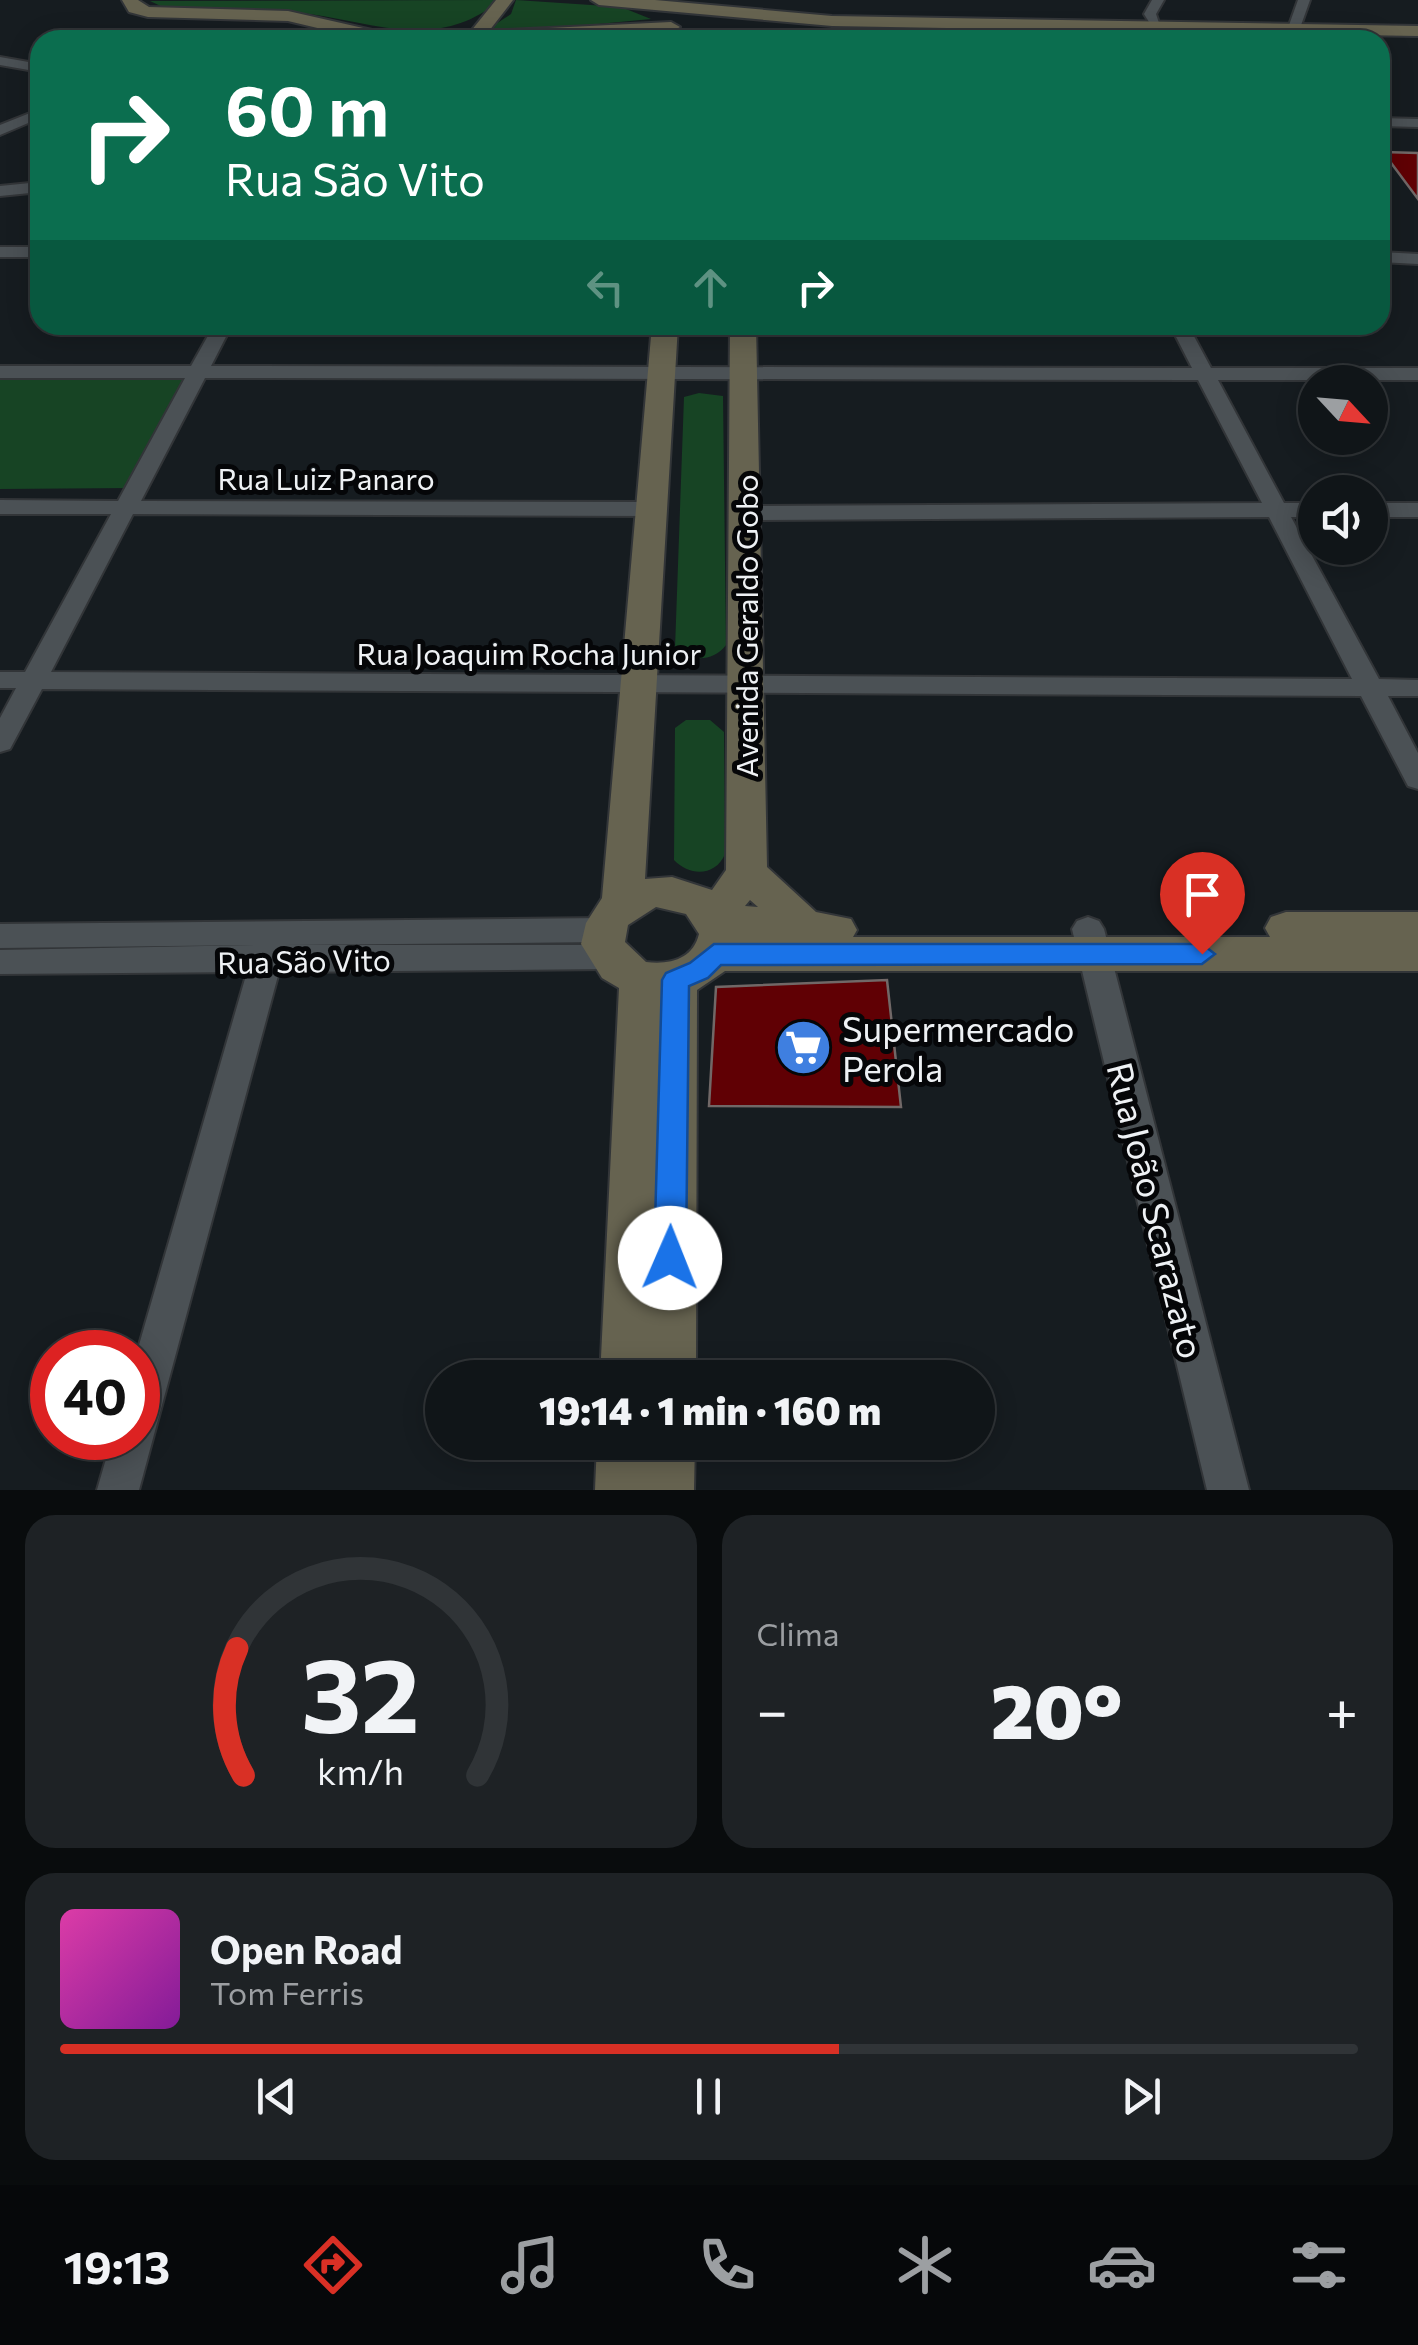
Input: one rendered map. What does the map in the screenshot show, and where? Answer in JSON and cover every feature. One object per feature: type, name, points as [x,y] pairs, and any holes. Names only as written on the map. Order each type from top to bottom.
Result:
[{"type":"street","points":[[130,0],[135,8],[157,12],[288,16],[348,30]]},
{"type":"street","points":[[480,30],[505,0]]},
{"type":"street","points":[[600,0],[875,22],[1221,30]]},
{"type":"street","points":[[1158,0],[1150,14],[1154,26],[1161,30]]},
{"type":"street","points":[[1290,30],[1304,0]]},
{"type":"street","points":[[644,6],[678,30]]},
{"type":"street","points":[[460,30],[490,16]]},
{"type":"street","points":[[594,30],[672,26],[743,30]]},
{"type":"street","points":[[1390,32],[1418,31]]},
{"type":"street","points":[[1390,48],[1418,49]]},
{"type":"street","points":[[1,61],[30,66]]},
{"type":"street","points":[[0,131],[30,118]]},
{"type":"street","points":[[1390,122],[1418,123]]},
{"type":"street","points":[[0,191],[30,188]]},
{"type":"street","points":[[0,252],[30,252]]},
{"type":"street","points":[[1390,258],[1418,259]]},
{"type":"street","points":[[0,743],[218,335]]},
{"type":"street","points":[[664,335],[638,686],[662,943],[668,1360]]},
{"type":"street","name":"Avenida Geraldo Gobo","points":[[743,335],[747,872]]},
{"type":"street","points":[[1183,335],[1418,779]]},
{"type":"street","points":[[0,372],[1418,374]]},
{"type":"street","name":"Rua Luiz Panaro","points":[[0,507],[651,509]]},
{"type":"street","points":[[744,513],[1298,510]]},
{"type":"street","points":[[1388,510],[1418,510]]},
{"type":"street","name":"Rua Joaquim Rocha Junior","points":[[0,680],[1418,688]]},
{"type":"street","points":[[629,1360],[662,943],[747,872],[808,930]]},
{"type":"street","name":"Rua São Vito","points":[[0,962],[270,947],[1090,942],[1418,928]]},
{"type":"street","name":"Rua São Vito","points":[[662,943],[808,930],[1418,954]]},
{"type":"street","name":"Rua São Vito","points":[[0,936],[270,947]]},
{"type":"street","name":"Rua João Scarazato","points":[[1090,942],[1228,1490]]},
{"type":"street","points":[[160,1341],[270,947]]},
{"type":"street","points":[[118,1490],[127,1460]]},
{"type":"street","points":[[624,1490],[625,1460]]},
{"type":"street","points":[[666,1460],[666,1490]]},
{"type":"green space","points":[[494,0],[494,5],[470,19],[421,30],[292,12],[167,9],[150,1]]},
{"type":"green space","points":[[516,0],[621,7],[651,19],[534,30],[488,29],[511,14]]},
{"type":"green space","points":[[0,379],[187,379],[132,488],[0,489]]},
{"type":"green space","points":[[699,393],[723,396],[726,645],[715,655],[702,658],[675,649],[684,397]]},
{"type":"green space","points":[[686,720],[710,720],[724,732],[725,854],[715,867],[702,872],[680,866],[674,860],[675,728]]},
{"type":"building","points":[[1390,152],[1418,153],[1418,199],[1390,161]]},
{"type":"building","name":"Supermercado Perola","points":[[887,980],[901,1107],[709,1106],[716,987]]},
{"type":"place","name":"Supermercado Perola","points":[[803,1047]]},
{"type":"route","points":[[670,1258],[675,980],[699,971],[714,954],[1202,954]]}]
